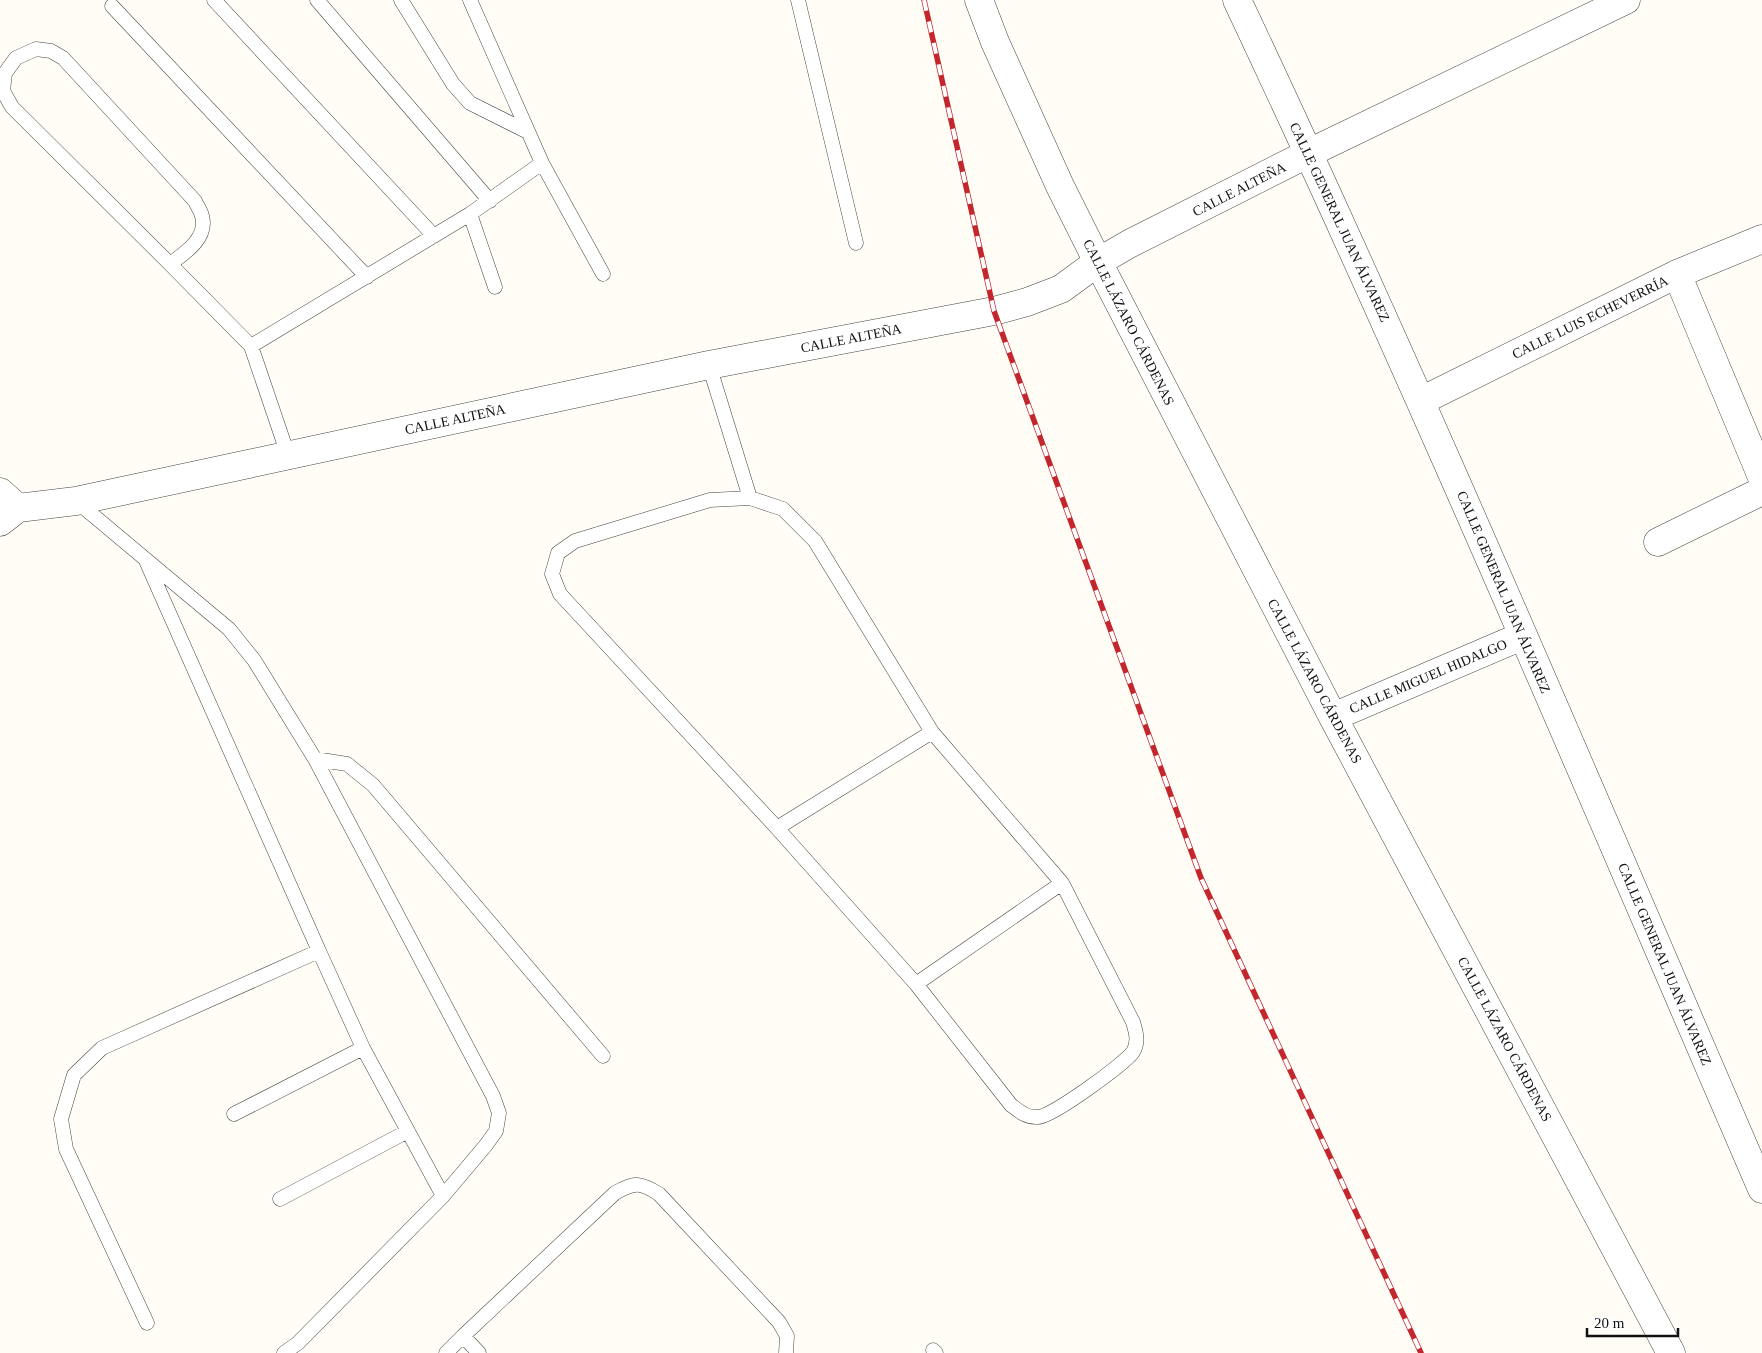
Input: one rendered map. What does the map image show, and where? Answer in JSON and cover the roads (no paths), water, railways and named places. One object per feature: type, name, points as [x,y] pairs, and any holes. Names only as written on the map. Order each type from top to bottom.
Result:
[{"type":"street","name":"CALLE LÁZARO CÁRDENAS","points":[[979,0],[1023,105],[1060,186],[1098,262],[1333,717],[1671,1353]]},
{"type":"street","name":"CALLE GENERAL JUAN ÁLVAREZ","points":[[1237,0],[1421,401],[1762,1189]]},
{"type":"street","name":"CALLE ALTEÑA","points":[[6,508],[76,501],[709,364],[994,311],[1027,302],[1061,289],[1098,262],[1129,244],[1626,0]]},
{"type":"street","name":"CALLE LUIS ECHEVERRÍA","points":[[1421,401],[1677,274],[1762,239]]},
{"type":"street","points":[[1677,274],[1762,477]]},
{"type":"street","points":[[1658,542],[1762,491]]},
{"type":"street","name":"CALLE MIGUEL HIDALGO","points":[[1333,717],[1522,636]]},
{"type":"lane","points":[[214,0],[434,236]]},
{"type":"lane","points":[[317,0],[490,201]]},
{"type":"lane","points":[[401,0],[453,84],[470,103],[528,132]]},
{"type":"lane","points":[[470,0],[542,163],[603,274]]},
{"type":"lane","points":[[798,0],[856,243]]},
{"type":"lane","points":[[112,6],[366,277]]},
{"type":"lane","points":[[170,264],[191,249],[201,235],[203,217],[195,201],[63,58],[51,50],[36,49],[16,58],[5,72],[3,91],[12,107],[251,346],[288,455]]},
{"type":"lane","points":[[251,346],[470,214],[542,163]]},
{"type":"lane","points":[[470,214],[495,287]]},
{"type":"lane","points":[[709,364],[750,498]]},
{"type":"lane","points":[[750,498],[783,509],[815,541],[932,732],[1062,883],[1133,1022],[1137,1036],[1134,1051],[1124,1062],[1055,1112],[1040,1118],[1024,1115],[1011,1106],[916,984],[778,828],[560,594],[552,574],[558,553],[575,541],[710,500],[750,498]]},
{"type":"lane","points":[[76,501],[229,630],[254,660],[315,759],[493,1096],[499,1113],[496,1130],[486,1145],[443,1196],[298,1343],[284,1353]]},
{"type":"lane","points":[[146,560],[363,1048],[443,1196]]},
{"type":"lane","points":[[778,828],[932,732]]},
{"type":"lane","points":[[315,759],[347,764],[373,785],[603,1056]]},
{"type":"lane","points":[[916,984],[1062,883]]},
{"type":"lane","points":[[147,1323],[66,1149],[61,1119],[74,1075],[102,1048],[319,951]]},
{"type":"lane","points":[[234,1114],[363,1048]]},
{"type":"lane","points":[[280,1199],[408,1131]]},
{"type":"lane","points":[[446,1353],[615,1193],[629,1185],[646,1186],[659,1194],[779,1322],[787,1336],[786,1353]]},
{"type":"lane","points":[[463,1336],[479,1353]]},
{"type":"railway","points":[[924,0],[994,311],[1201,878],[1421,1353]]}]
